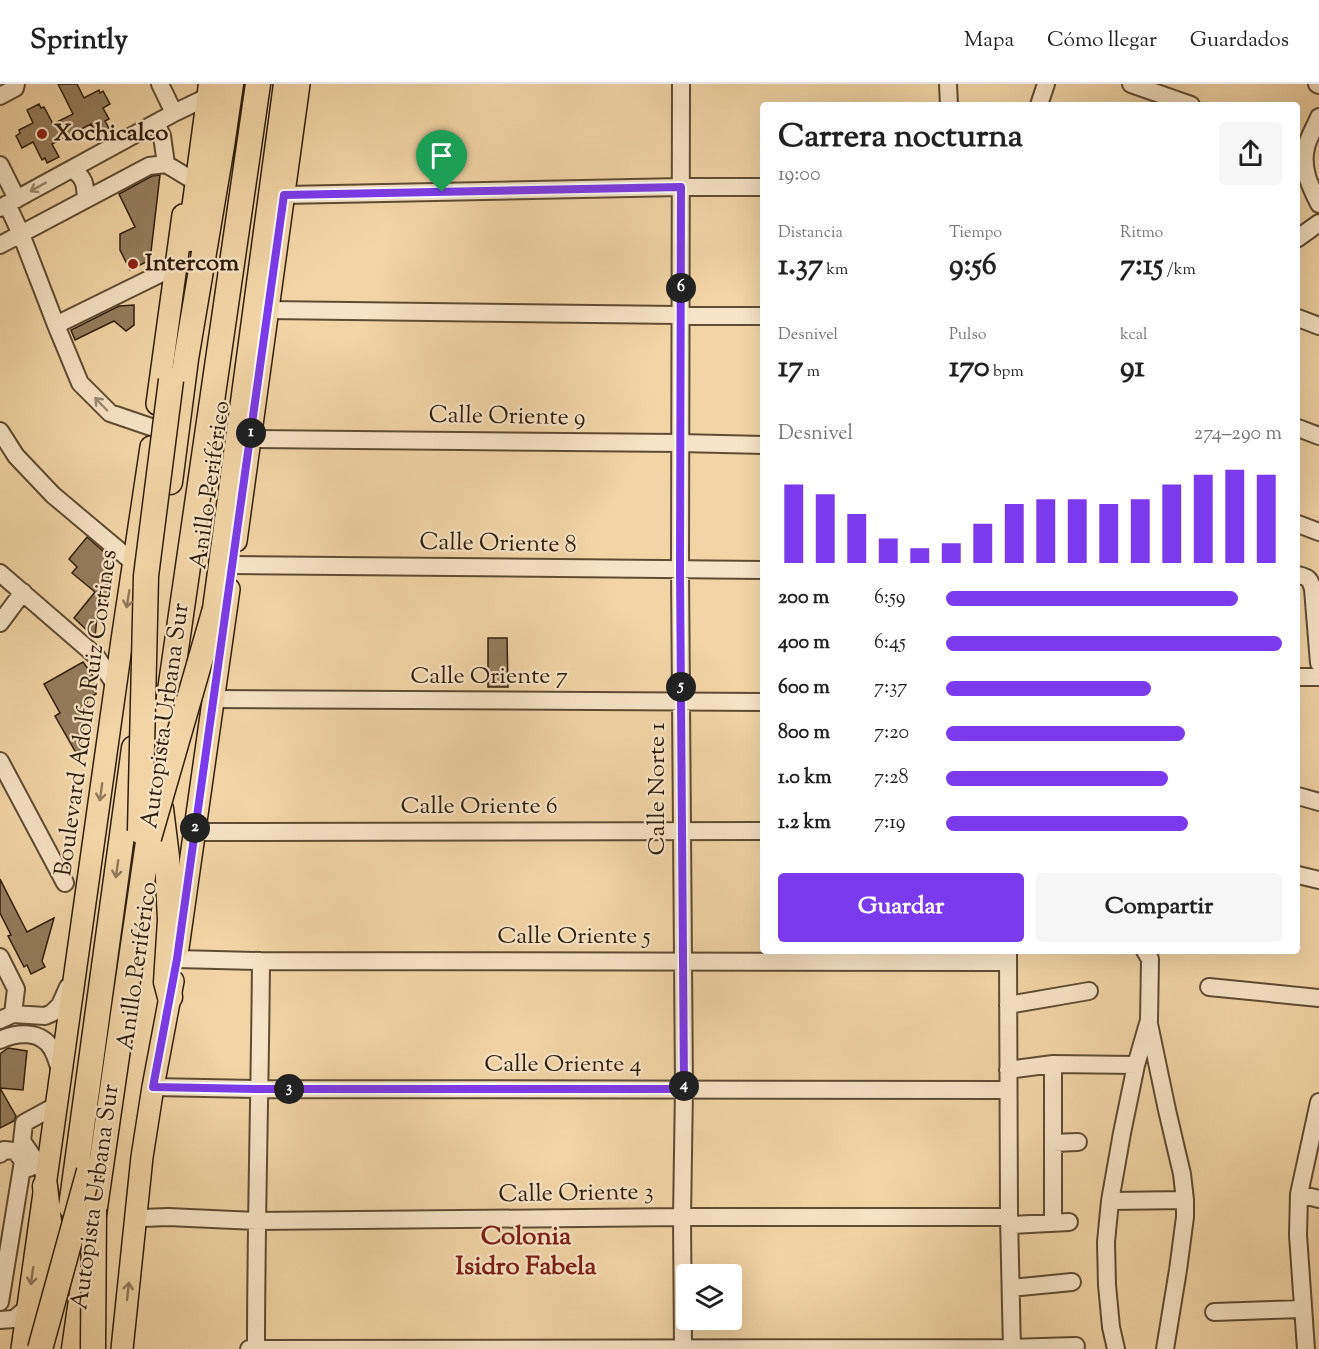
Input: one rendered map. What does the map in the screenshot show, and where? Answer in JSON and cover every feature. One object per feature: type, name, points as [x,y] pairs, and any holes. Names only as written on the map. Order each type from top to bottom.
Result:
[{"type":"highway","name":"Anillo Periférico","points":[[50,1349],[186,359],[231,84]]},
{"type":"highway","name":"Autopista Urbana Sur","points":[[74,1349],[144,836],[184,499],[242,84]]},
{"type":"highway","name":"Autopista Urbana Sur","points":[[63,1349],[89,1171],[144,836],[258,84]]},
{"type":"highway","name":"Anillo Periférico","points":[[84,1349],[161,804],[211,492],[265,84]]},
{"type":"highway","points":[[144,836],[215,609],[286,84]]},
{"type":"highway","points":[[144,836],[146,576],[205,89]]},
{"type":"highway","points":[[162,367],[165,521]]},
{"type":"highway","points":[[161,804],[167,857],[170,920],[166,982],[170,997]]},
{"type":"highway","points":[[40,1349],[89,1171]]},
{"type":"highway","points":[[45,1349],[51,1239],[46,1181]]},
{"type":"highway","points":[[93,1349],[94,1209]]},
{"type":"main road","points":[[122,1349],[141,1167],[153,1087],[177,959],[299,84]]},
{"type":"main road","name":"Boulevard Adolfo Ruiz Cortines","points":[[21,1349],[176,266],[205,89]]},
{"type":"street","points":[[0,96],[15,88],[16,84]]},
{"type":"street","points":[[160,84],[174,113]]},
{"type":"street","name":"Calle Norte 1","points":[[681,84],[683,1349]]},
{"type":"street","points":[[948,84],[949,102]]},
{"type":"street","points":[[1040,102],[1046,84]]},
{"type":"street","points":[[1131,84],[1182,102]]},
{"type":"street","points":[[8,204],[174,113],[205,89]]},
{"type":"street","points":[[1319,117],[1302,146],[1309,186],[1319,204]]},
{"type":"street","points":[[156,123],[162,136],[166,164]]},
{"type":"street","points":[[92,159],[90,171],[95,179],[106,187]]},
{"type":"street","points":[[0,244],[149,166],[166,164],[189,178]]},
{"type":"street","points":[[0,165],[8,204],[81,382],[110,413],[154,428]]},
{"type":"street","points":[[72,169],[81,176],[86,199]]},
{"type":"street","points":[[284,195],[760,187]]},
{"type":"street","points":[[1300,237],[1319,223]]},
{"type":"street","points":[[56,325],[176,266]]},
{"type":"street","points":[[268,310],[760,316]]},
{"type":"street","points":[[1300,319],[1319,326]]},
{"type":"street","points":[[1300,429],[1319,436]]},
{"type":"street","points":[[0,431],[16,456],[53,495],[134,563]]},
{"type":"street","name":"Calle Oriente 9","points":[[250,439],[760,445]]},
{"type":"street","points":[[1300,525],[1319,532]]},
{"type":"street","name":"Calle Oriente 8","points":[[233,565],[760,570]]},
{"type":"street","points":[[0,573],[96,656],[116,686]]},
{"type":"street","points":[[1300,575],[1306,576],[1311,581],[1313,589],[1319,663]]},
{"type":"street","points":[[0,623],[23,592]]},
{"type":"street","points":[[96,656],[122,640]]},
{"type":"street","points":[[1300,677],[1319,677]]},
{"type":"street","name":"Calle Oriente 7","points":[[213,699],[760,702]]},
{"type":"street","points":[[0,761],[66,883]]},
{"type":"street","points":[[1300,797],[1319,802]]},
{"type":"street","name":"Calle Oriente 6","points":[[195,832],[760,831]]},
{"type":"street","points":[[1300,875],[1319,880]]},
{"type":"street","points":[[1148,954],[1149,1020],[1182,1174],[1185,1200],[1181,1249],[1165,1349]]},
{"type":"street","points":[[0,957],[16,989],[6,1017],[45,1016],[52,1013],[60,1005],[76,970]]},
{"type":"street","points":[[1008,957],[1012,1348]]},
{"type":"street","name":"Calle Oriente 5","points":[[177,959],[683,961],[1008,957]]},
{"type":"street","points":[[256,1349],[261,961]]},
{"type":"street","points":[[1209,987],[1319,998]]},
{"type":"street","points":[[1008,1005],[1089,991]]},
{"type":"street","points":[[1116,1349],[1111,1327],[1107,1285],[1106,1242],[1110,1201],[1136,1065],[1149,1020]]},
{"type":"street","points":[[0,1040],[12,1035],[25,1034],[43,1039],[52,1049],[61,1073]]},
{"type":"street","points":[[1008,1070],[1053,1064],[1136,1065]]},
{"type":"street","points":[[1053,1064],[1053,1143],[1078,1142]]},
{"type":"street","name":"Calle Oriente 4","points":[[153,1087],[1008,1090]]},
{"type":"street","points":[[1306,1349],[1298,1235],[1299,1194],[1319,1102]]},
{"type":"street","points":[[46,1181],[22,1142],[24,1123],[57,1105]]},
{"type":"street","name":"Calle Oriente 3","points":[[143,1218],[168,1216],[256,1221],[682,1216],[1061,1222],[1053,1143]]},
{"type":"street","points":[[1,1151],[15,1151],[46,1181]]},
{"type":"street","points":[[0,1302],[23,1161]]},
{"type":"street","points":[[1299,1194],[1319,1199]]},
{"type":"street","points":[[1110,1201],[1185,1200]]},
{"type":"street","points":[[1011,1288],[1072,1282]]},
{"type":"street","points":[[0,1320],[14,1319],[27,1307]]},
{"type":"street","points":[[1214,1312],[1303,1309]]},
{"type":"street","points":[[249,1349],[1076,1346]]},
{"type":"building","points":[[58,84],[77,84],[84,98],[99,90],[100,93],[103,91],[110,104],[103,108],[109,119],[105,121],[110,130],[97,136],[91,124],[52,144],[59,157],[47,163],[45,158],[42,160],[33,142],[22,148],[16,136],[20,133],[19,130],[33,123],[27,110],[39,104],[41,108],[44,107],[53,124],[73,114]]},
{"type":"building","points":[[160,175],[150,260],[130,270],[120,250],[120,234],[135,227],[119,194],[152,176]]},
{"type":"building","points":[[134,305],[134,325],[126,331],[114,321],[75,340],[71,330],[119,306]]},
{"type":"building","points":[[87,537],[111,558],[106,601],[99,595],[95,638],[74,618],[95,592],[72,573],[77,567],[69,559]]},
{"type":"building","points":[[488,638],[507,638],[508,687],[488,687]]},
{"type":"building","points":[[83,662],[96,680],[96,694],[88,698],[79,758],[55,716],[60,713],[44,684]]},
{"type":"building","points":[[0,879],[27,932],[54,918],[42,961],[45,967],[31,974],[27,965],[24,967],[8,936],[11,935],[0,913]]},
{"type":"building","points":[[8,1048],[27,1051],[23,1090],[0,1088],[0,1054]]},
{"type":"building","points":[[0,1088],[16,1116],[14,1121],[0,1128]]},
{"type":"place","name":"Xochicalco","points":[[42,134]]},
{"type":"place","name":"Intercom","points":[[133,264]]},
{"type":"district","name":"Colonia Isidro Fabela","points":[[526,1252]]},
{"type":"route","points":[[681,187],[680,570],[684,1089],[153,1087],[177,959],[284,195],[442,192],[681,187]]}]
